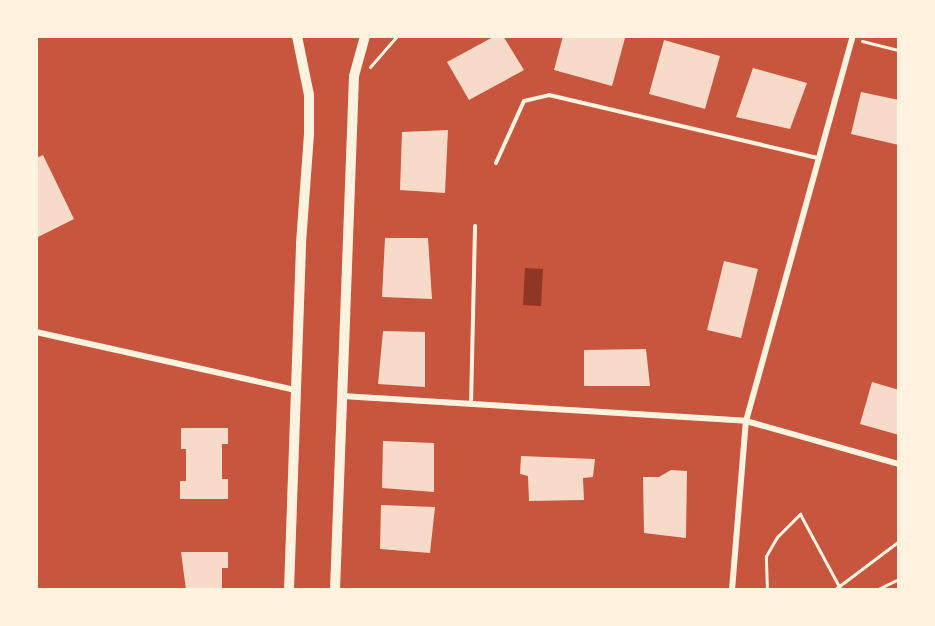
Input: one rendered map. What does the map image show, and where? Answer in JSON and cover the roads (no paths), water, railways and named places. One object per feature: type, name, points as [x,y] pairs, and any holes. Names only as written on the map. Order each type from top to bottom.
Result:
[{"type":"main road","points":[[289,590],[309,133],[309,95],[297,36]]},
{"type":"main road","points":[[335,590],[354,76],[363,38]]},
{"type":"street","points":[[732,590],[746,421],[853,37]]},
{"type":"street","points":[[36,332],[296,390]]},
{"type":"street","points":[[341,396],[746,421],[899,464]]},
{"type":"lane","points":[[496,162],[524,101],[549,95],[819,158]]},
{"type":"lane","points":[[471,405],[475,226]]}]
